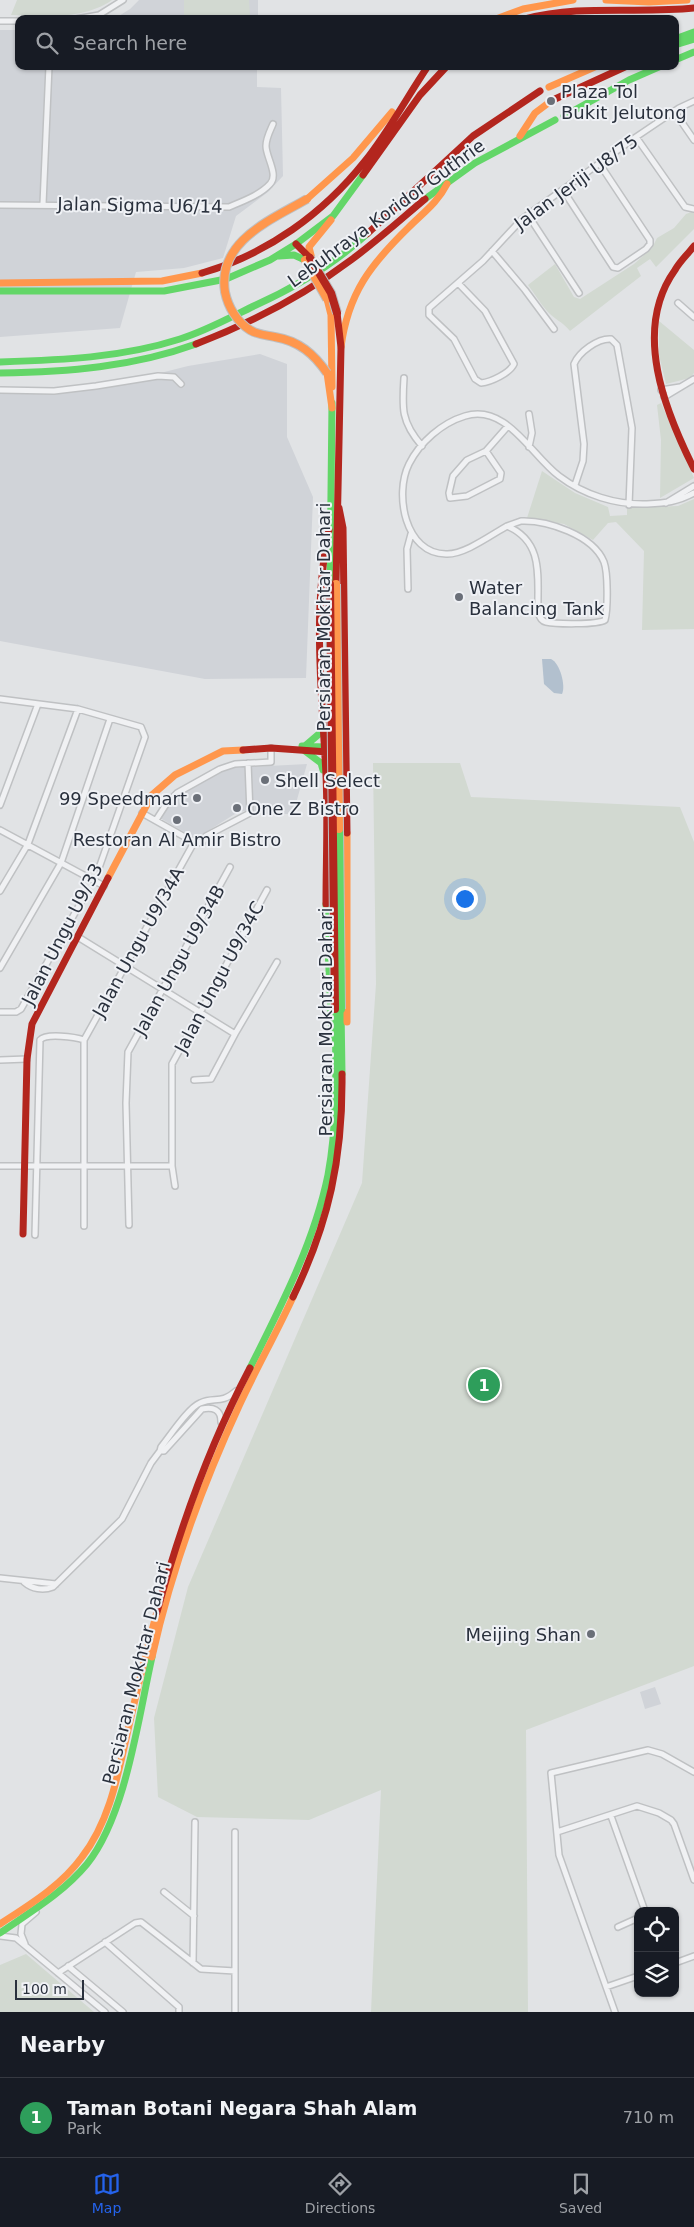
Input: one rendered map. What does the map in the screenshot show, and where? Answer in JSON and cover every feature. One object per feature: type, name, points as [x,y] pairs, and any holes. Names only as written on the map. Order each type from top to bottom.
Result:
[{"type":"main road","points":[[507,15],[523,9],[573,0]]},
{"type":"main road","points":[[606,0],[649,2],[687,0]]},
{"type":"main road","points":[[540,15],[580,8],[658,11],[694,8]]},
{"type":"main road","points":[[679,38],[694,32]]},
{"type":"main road","points":[[679,44],[694,39]]},
{"type":"main road","points":[[679,58],[694,52]]},
{"type":"main road","points":[[332,408],[327,373],[316,355],[300,344],[250,330],[231,308],[226,295],[226,270],[229,258],[237,244],[249,232],[307,199],[349,165],[363,150],[407,90],[424,70]]},
{"type":"main road","points":[[262,250],[290,232],[342,188],[385,133],[425,70]]},
{"type":"main road","points":[[276,257],[294,255],[310,260],[309,250],[311,244],[327,227],[420,95],[443,70]]},
{"type":"main road","points":[[549,87],[588,70]]},
{"type":"main road","points":[[556,99],[618,70]]},
{"type":"main road","points":[[564,116],[629,80],[652,70]]},
{"type":"main road","name":"Lebuhraya Koridor Guthrie","points":[[0,362],[72,360],[127,352],[180,339],[297,286],[345,254],[473,136],[540,91]]},
{"type":"main road","points":[[520,137],[535,113],[547,104]]},
{"type":"main road","name":"Lebuhraya Koridor Guthrie","points":[[0,373],[64,371],[113,366],[154,358],[214,339],[303,294],[350,261],[450,180],[520,137],[555,120]]},
{"type":"main road","points":[[342,347],[342,332],[352,299],[368,269],[442,194],[450,180]]},
{"type":"main road","points":[[0,291],[164,291],[226,279],[276,257],[333,216]]},
{"type":"main road","points":[[0,283],[61,283],[180,278],[211,272],[285,242],[296,244]]},
{"type":"main road","name":"Persiaran Mokhtar Dahari","points":[[296,244],[310,260],[331,293],[342,347],[338,508],[333,584]]},
{"type":"main road","points":[[694,246],[668,278],[658,304],[654,349],[663,394],[694,469]]},
{"type":"main road","name":"Persiaran Mokhtar Dahari","points":[[0,1935],[43,1905],[79,1872],[95,1852],[107,1831],[121,1795],[160,1621],[192,1524],[234,1417],[288,1310],[320,1234],[336,1170],[342,1128],[338,1009],[333,584],[330,530],[334,314]]},
{"type":"main road","points":[[338,508],[343,528],[348,796],[346,1042],[340,1054]]},
{"type":"main road","points":[[330,530],[323,560],[320,601],[322,724],[326,777],[330,1026],[340,1054]]},
{"type":"main road","points":[[322,724],[319,734],[305,749],[321,763],[326,777]]},
{"type":"main road","name":"Jalan Ungu U9/33","points":[[23,1234],[27,1059],[32,1024],[152,795],[164,783],[216,753],[232,749],[274,748],[281,746],[305,749],[346,750]]},
{"type":"main road","points":[[326,777],[331,770],[336,768],[343,771],[348,796]]},
{"type":"main road","name":"Persiaran Mokhtar Dahari","points":[[0,1924],[52,1887],[74,1866],[90,1847],[101,1826],[114,1792],[165,1582],[198,1482],[220,1428],[296,1275],[322,1199],[329,1169],[340,1054]]},
{"type":"street","points":[[99,15],[123,0]]},
{"type":"street","points":[[0,20],[15,21]]},
{"type":"street","points":[[43,204],[49,70]]},
{"type":"street","name":"Jalan Jeriji U8/75","points":[[458,282],[485,311],[514,364],[511,369],[485,383],[477,382],[454,339],[429,315],[430,307],[458,282],[492,252],[528,214],[636,137],[694,101]]},
{"type":"street","points":[[694,107],[677,110],[694,140]]},
{"type":"street","name":"Jalan Sigma U6/14","points":[[0,205],[229,207],[271,184],[273,179],[266,147],[268,134],[273,124]]},
{"type":"street","points":[[636,137],[685,207],[694,209]]},
{"type":"street","points":[[563,190],[613,267],[618,268],[646,249],[650,244],[650,240],[599,163]]},
{"type":"street","points":[[528,214],[579,293]]},
{"type":"street","points":[[492,252],[525,290],[554,329]]},
{"type":"street","points":[[678,303],[694,317]]},
{"type":"street","points":[[575,485],[582,461],[584,444],[574,364],[576,358],[598,341],[611,339],[617,345],[632,428],[629,504]]},
{"type":"street","points":[[0,390],[54,391],[158,376],[174,377],[181,384]]},
{"type":"street","points":[[404,378],[402,409],[406,426],[422,446]]},
{"type":"street","points":[[663,394],[694,379]]},
{"type":"street","points":[[529,414],[532,433],[529,447]]},
{"type":"street","points":[[507,526],[520,532],[533,548],[537,559],[538,613],[542,620],[546,622],[600,622],[605,620],[605,568],[601,556],[587,542],[552,524],[521,521],[507,526],[464,549],[446,554],[437,554],[424,548],[411,534],[405,510],[406,477],[409,465],[422,446],[438,431],[466,416],[492,415],[508,426],[554,472],[575,485],[611,502],[629,504],[676,502],[694,493]]},
{"type":"street","points":[[486,451],[500,473],[500,479],[467,496],[450,498],[449,493],[453,476],[466,460],[486,451],[508,426]]},
{"type":"street","points":[[666,503],[694,486]]},
{"type":"street","points":[[408,589],[407,549],[411,534]]},
{"type":"street","points":[[0,699],[78,710],[141,727],[145,737],[99,868]]},
{"type":"street","points":[[0,805],[38,704]]},
{"type":"street","points":[[0,891],[28,844],[78,710]]},
{"type":"street","points":[[0,968],[61,863],[110,719]]},
{"type":"street","points":[[156,820],[167,803],[177,793],[226,766],[271,762],[274,748]]},
{"type":"street","points":[[142,813],[199,844],[203,842],[206,836],[250,813],[248,763]]},
{"type":"street","points":[[0,830],[104,886]]},
{"type":"street","name":"Jalan Ungu U9/34A","points":[[84,1040],[192,846]]},
{"type":"street","name":"Jalan Ungu U9/34B","points":[[127,1167],[128,1052],[230,867]]},
{"type":"street","name":"Jalan Ungu U9/34C","points":[[172,1166],[172,1064],[266,890]]},
{"type":"street","points":[[0,1012],[16,1012],[21,1009],[85,895]]},
{"type":"street","points":[[78,937],[235,1034]]},
{"type":"street","points":[[194,1080],[212,1079],[235,1034],[277,962]]},
{"type":"street","points":[[35,1234],[40,1040],[45,1037],[66,1037],[84,1040],[82,1167],[84,1226]]},
{"type":"street","points":[[0,1060],[27,1059]]},
{"type":"street","points":[[0,1166],[172,1166],[175,1186]]},
{"type":"street","points":[[127,1167],[129,1225]]},
{"type":"street","points":[[0,1578],[56,1584],[122,1519],[161,1447],[196,1405],[200,1402],[224,1400],[240,1386]]},
{"type":"street","points":[[160,1451],[164,1451],[202,1409],[218,1410],[221,1419],[220,1428]]},
{"type":"street","points":[[615,2012],[560,1855],[551,1773],[648,1750],[662,1754],[694,1772]]},
{"type":"street","points":[[557,1832],[641,1806],[672,1820],[694,1880]]},
{"type":"street","points":[[611,1816],[644,1907]]},
{"type":"street","points":[[193,1963],[195,1822]]},
{"type":"street","points":[[235,1832],[235,2012]]},
{"type":"street","points":[[164,1892],[194,1916]]},
{"type":"street","points":[[26,1947],[21,1934],[22,1924],[43,1905]]},
{"type":"street","points":[[618,1927],[634,1920]]},
{"type":"street","points":[[58,1973],[135,1923],[140,1922],[201,1969],[235,1971]]},
{"type":"street","points":[[0,1935],[13,1936],[105,2012]]},
{"type":"street","points":[[105,1942],[179,2007],[179,2012]]},
{"type":"street","points":[[679,1962],[694,1956]]},
{"type":"street","points":[[68,1966],[123,2012]]},
{"type":"street","points":[[606,1987],[634,1977]]},
{"type":"shaded area","points":[[17,0],[112,0],[89,11],[76,14],[11,15]]},
{"type":"shaded area","points":[[139,0],[258,0],[258,15],[120,15]]},
{"type":"shaded area","points":[[184,0],[249,0],[250,15],[184,15]]},
{"type":"shaded area","points":[[0,30],[15,30],[15,70],[257,70],[257,87],[281,88],[283,176],[268,192],[236,216],[223,258],[184,268],[136,272],[120,328],[0,337]]},
{"type":"shaded area","points":[[694,211],[694,229],[656,267],[650,259],[637,268],[641,276],[570,331],[547,311],[528,285],[555,264],[574,297],[580,299],[634,264],[652,248],[657,238],[674,228],[686,214]]},
{"type":"shaded area","points":[[659,321],[694,350],[694,373],[690,378],[666,384],[659,355]]},
{"type":"shaded area","points":[[260,354],[287,364],[287,437],[313,497],[306,678],[205,679],[0,641],[0,388],[39,390],[117,384],[188,366]]},
{"type":"shaded area","points":[[661,403],[694,478],[660,498],[661,440],[657,405]]},
{"type":"shaded area","points":[[542,471],[575,493],[608,507],[610,516],[627,515],[627,508],[678,506],[694,499],[694,629],[642,630],[644,551],[616,522],[608,523],[593,540],[564,524],[527,518]]},
{"type":"shaded area","points":[[373,763],[460,763],[471,797],[680,807],[694,842],[694,1666],[526,1730],[528,2012],[371,2012],[381,1790],[309,1820],[197,1817],[158,1797],[154,1718],[188,1587],[362,1183],[376,984]]},
{"type":"shaded area","points":[[307,764],[293,814],[253,814],[252,810],[238,812],[203,834],[198,840],[160,818],[169,804],[179,795],[227,768]]},
{"type":"shaded area","points":[[655,1687],[661,1704],[645,1709],[640,1692]]},
{"type":"shaded area","points":[[26,1954],[94,2012],[0,2012],[0,1965]]},
{"type":"water","points":[[542,659],[551,659],[557,665],[563,680],[562,694],[554,693],[544,684]]},
{"type":"traffic: fast","points":[[679,38],[694,32]]},
{"type":"traffic: fast","points":[[679,44],[694,39]]},
{"type":"traffic: fast","points":[[679,58],[694,52]]},
{"type":"traffic: fast","points":[[564,116],[629,80],[652,70]]},
{"type":"traffic: fast","points":[[425,199],[475,163],[555,120]]},
{"type":"traffic: fast","points":[[0,291],[164,291],[226,279],[270,260],[296,244],[333,216],[363,175]]},
{"type":"traffic: fast","points":[[0,362],[68,359],[113,354],[190,336],[301,282],[341,256],[367,234]]},
{"type":"traffic: fast","points":[[279,256],[294,255],[305,260]]},
{"type":"traffic: fast","points":[[0,373],[100,367],[148,358],[196,344]]},
{"type":"traffic: fast","points":[[330,584],[332,403]]},
{"type":"traffic: fast","points":[[305,746],[319,734],[322,725]]},
{"type":"traffic: fast","points":[[302,746],[345,748]]},
{"type":"traffic: fast","points":[[305,751],[321,763],[323,770]]},
{"type":"traffic: fast","points":[[339,829],[341,1009]]},
{"type":"traffic: fast","points":[[326,904],[332,1035]]},
{"type":"traffic: fast","points":[[250,1368],[285,1298],[305,1250],[322,1200],[328,1175],[335,1113],[335,1009]]},
{"type":"traffic: fast","points":[[341,1009],[342,1074]]},
{"type":"traffic: fast","points":[[0,1933],[46,1902],[68,1884],[87,1864],[100,1844],[112,1820],[129,1765],[152,1657]]},
{"type":"traffic: slow","points":[[507,15],[523,9],[573,0]]},
{"type":"traffic: slow","points":[[606,0],[649,2],[687,0]]},
{"type":"traffic: slow","points":[[549,87],[588,70]]},
{"type":"traffic: slow","points":[[520,136],[535,113],[547,104]]},
{"type":"traffic: slow","points":[[307,199],[353,158],[392,112]]},
{"type":"traffic: slow","points":[[341,347],[349,311],[363,281],[383,254],[435,202],[447,184]]},
{"type":"traffic: slow","points":[[307,199],[263,224],[238,246],[229,259],[225,274],[225,292],[234,314],[245,327],[256,333],[284,339],[299,345],[311,354],[327,373]]},
{"type":"traffic: slow","points":[[313,263],[309,247],[331,220]]},
{"type":"traffic: slow","points":[[305,260],[327,299]]},
{"type":"traffic: slow","points":[[0,283],[162,281],[202,273]]},
{"type":"traffic: slow","points":[[327,299],[331,315],[332,387]]},
{"type":"traffic: slow","points":[[327,373],[332,408]]},
{"type":"traffic: slow","points":[[336,584],[339,829]]},
{"type":"traffic: slow","points":[[108,878],[152,795],[175,775],[223,751],[243,750]]},
{"type":"traffic: slow","points":[[347,833],[347,1022]]},
{"type":"traffic: slow","points":[[152,1657],[178,1561],[212,1467],[239,1406],[293,1297]]},
{"type":"traffic: slow","points":[[0,1924],[44,1894],[64,1877],[82,1857],[100,1828],[112,1796],[157,1612]]},
{"type":"traffic: jam","points":[[542,15],[588,11],[694,8]]},
{"type":"traffic: jam","points":[[202,273],[226,265],[271,243],[292,230],[331,198],[374,150],[425,70]]},
{"type":"traffic: jam","points":[[363,175],[420,95],[443,70]]},
{"type":"traffic: jam","points":[[555,99],[618,70]]},
{"type":"traffic: jam","points":[[367,234],[473,136],[540,91]]},
{"type":"traffic: jam","points":[[196,344],[257,318],[333,273],[361,253],[425,199]]},
{"type":"traffic: jam","points":[[296,244],[310,258]]},
{"type":"traffic: jam","points":[[694,246],[677,267],[662,293],[656,318],[654,344],[664,396],[673,422],[694,469]]},
{"type":"traffic: jam","points":[[310,258],[331,293],[337,313]]},
{"type":"traffic: jam","points":[[336,584],[341,347],[337,313]]},
{"type":"traffic: jam","points":[[339,508],[343,528],[347,833]]},
{"type":"traffic: jam","points":[[326,904],[327,791],[321,683],[320,621],[324,560],[329,530]]},
{"type":"traffic: jam","points":[[330,584],[335,1009]]},
{"type":"traffic: jam","points":[[243,750],[271,748],[328,752]]},
{"type":"traffic: jam","points":[[23,1234],[27,1059],[32,1024],[108,878]]},
{"type":"traffic: jam","points":[[293,1297],[316,1242],[325,1216],[331,1189],[340,1134],[342,1074]]},
{"type":"traffic: jam","points":[[157,1612],[175,1549],[197,1487],[221,1427],[250,1368]]},
{"type":"place","name":"Plaza Tol Bukit Jelutong","points":[[551,101]]},
{"type":"place","name":"Water Balancing Tank","points":[[459,597]]},
{"type":"place","name":"Shell Select","points":[[265,780]]},
{"type":"place","name":"99 Speedmart","points":[[197,798]]},
{"type":"place","name":"One Z Bistro","points":[[237,808]]},
{"type":"place","name":"Restoran Al Amir Bistro","points":[[177,820]]},
{"type":"place","name":"Taman Botani Negara Shah Alam","points":[[484,1385]]},
{"type":"place","name":"Meijing Shan","points":[[591,1634]]}]
